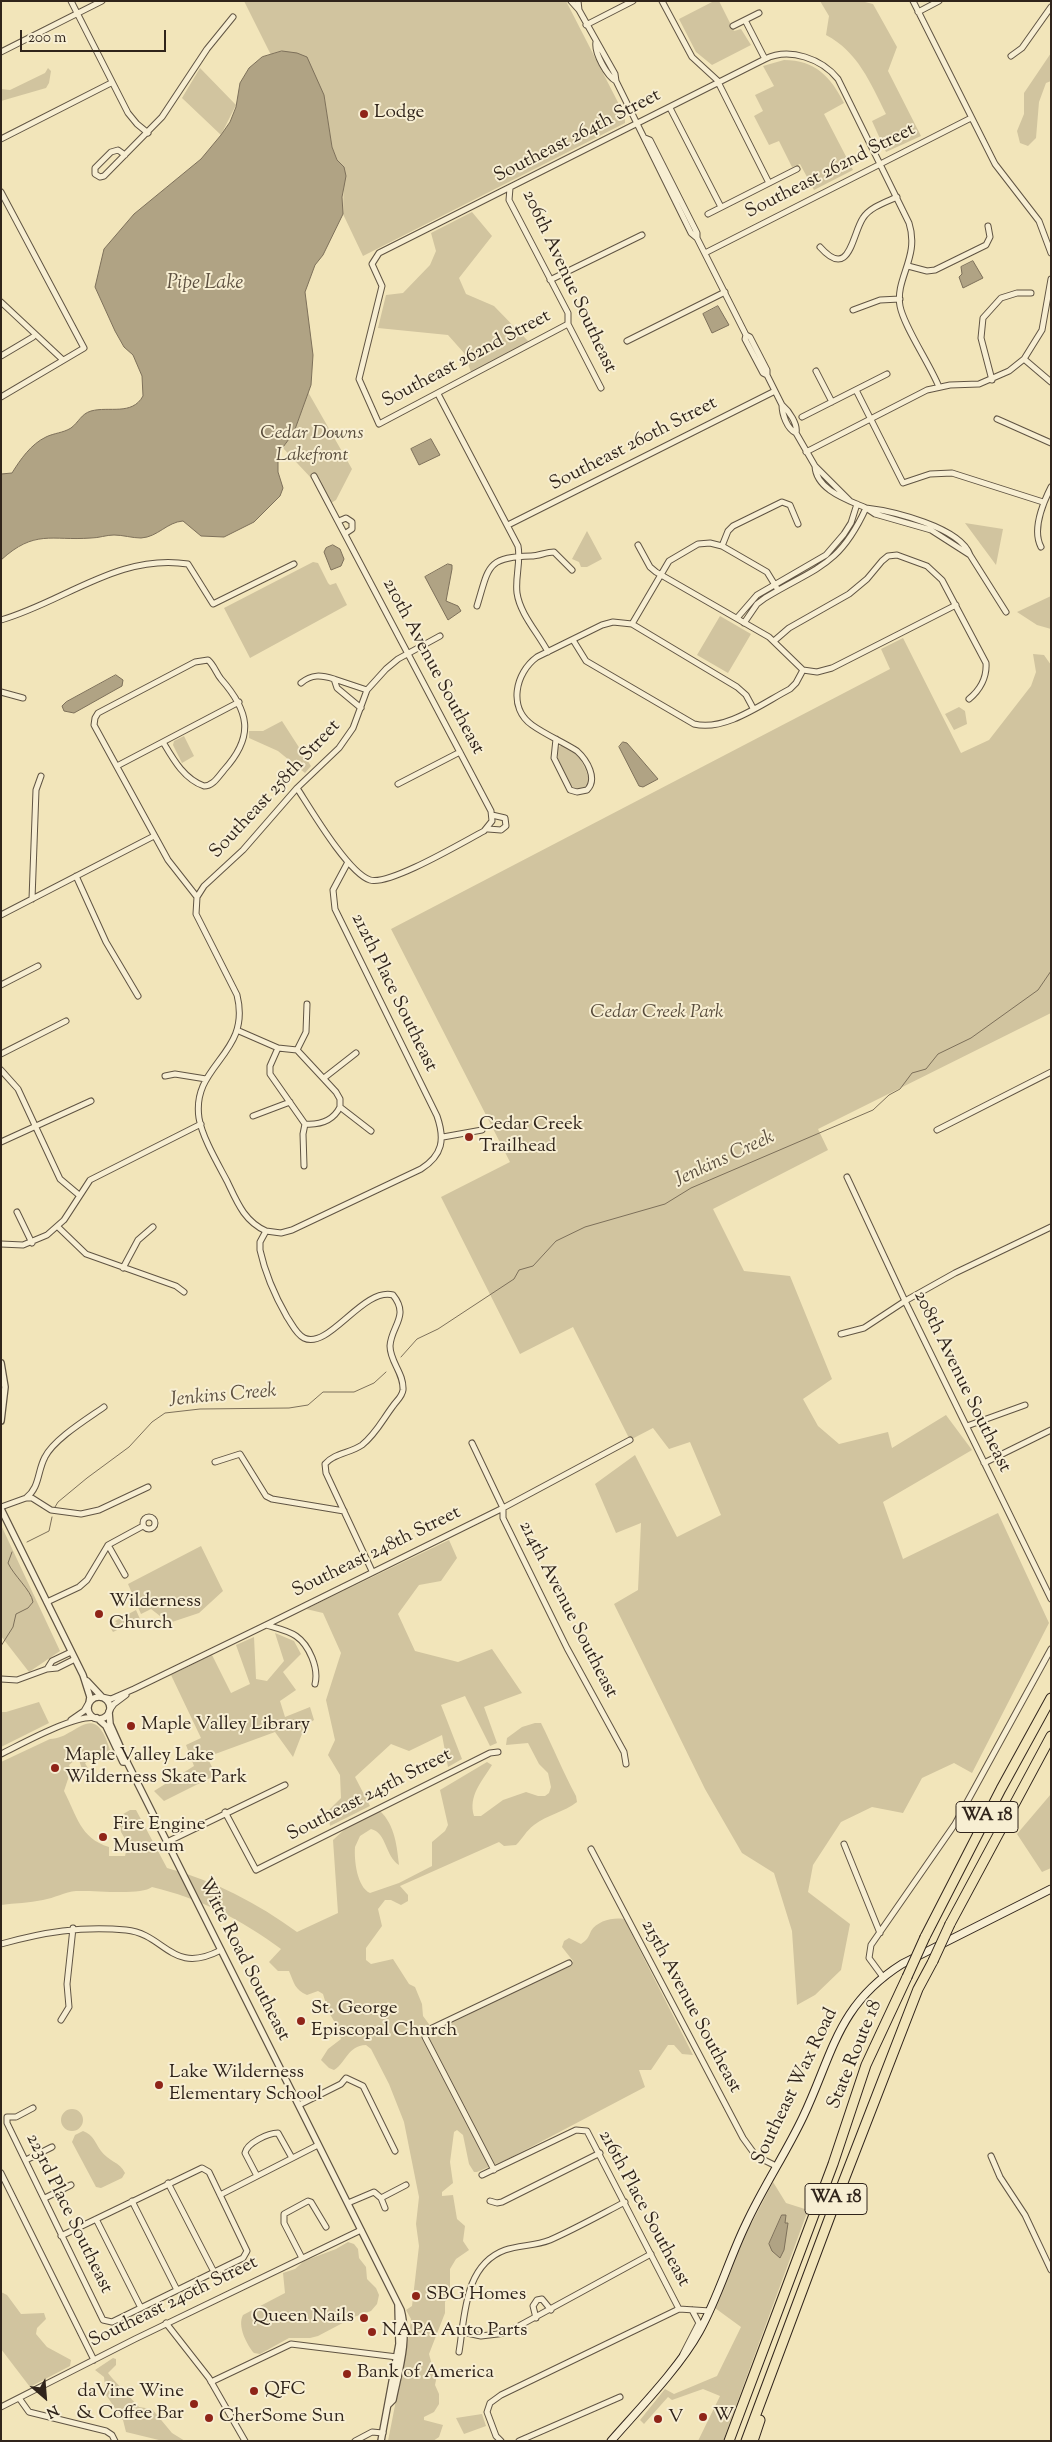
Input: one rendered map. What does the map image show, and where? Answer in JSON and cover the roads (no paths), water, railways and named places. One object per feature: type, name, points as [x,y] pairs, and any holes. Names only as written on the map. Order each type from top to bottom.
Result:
[{"type":"highway","name":"State Route 18","points":[[729,2441],[833,2164],[866,2065],[926,1937],[1001,1789],[1051,1698]]},
{"type":"highway","name":"State Route 18","points":[[746,2441],[918,1989],[950,1924],[1051,1736]]},
{"type":"highway","points":[[753,2441],[782,2343]]},
{"type":"main road","points":[[883,1977],[902,1964],[1051,1889]]},
{"type":"main road","name":"Southeast Wax Road","points":[[610,2441],[698,2335],[744,2228],[804,2116],[844,2020],[854,2006],[883,1977]]},
{"type":"street","points":[[71,1],[111,83],[132,119],[148,133]]},
{"type":"street","points":[[1,52],[102,1]]},
{"type":"street","points":[[571,1],[579,10],[596,42],[595,47],[611,78],[616,81],[691,233],[697,238],[705,253],[746,335],[745,340],[782,405],[787,409],[797,428],[796,433],[815,466],[850,501],[866,508],[931,525],[961,543],[1006,612]]},
{"type":"street","points":[[578,1],[579,10]]},
{"type":"street","points":[[586,25],[633,1]]},
{"type":"street","points":[[662,1],[692,57],[713,75],[718,83],[769,183]]},
{"type":"street","points":[[913,1],[1000,172],[1039,221],[1051,253]]},
{"type":"street","points":[[918,12],[939,1]]},
{"type":"street","points":[[1011,56],[1022,48],[1051,7]]},
{"type":"street","points":[[733,26],[759,13]]},
{"type":"street","points":[[125,155],[118,150],[111,152],[95,168],[96,175],[104,176],[148,133],[176,99],[207,49],[233,16]]},
{"type":"street","points":[[745,20],[765,59]]},
{"type":"street","name":"Southeast 264th Street","points":[[379,424],[359,379],[382,286],[372,261],[379,253],[765,59],[790,54],[810,59],[827,68],[838,79],[880,164]]},
{"type":"street","points":[[1,139],[111,83]]},
{"type":"street","points":[[670,108],[721,207]]},
{"type":"street","name":"Southeast 262nd Street","points":[[705,253],[971,118]]},
{"type":"street","points":[[880,164],[912,232],[912,253],[900,299],[903,314],[939,387]]},
{"type":"street","points":[[708,214],[796,169]]},
{"type":"street","name":"206th Avenue Southeast","points":[[510,188],[509,200],[568,313],[568,324],[602,388]]},
{"type":"street","points":[[1,192],[84,348],[1,397]]},
{"type":"street","points":[[820,247],[832,257],[839,258],[848,254],[854,246],[863,218],[874,208],[897,197]]},
{"type":"street","points":[[908,266],[927,271],[939,269],[986,244],[990,237],[988,226]]},
{"type":"street","points":[[550,280],[642,235]]},
{"type":"street","points":[[806,452],[918,394],[939,387],[979,384],[1009,371],[1024,359],[1038,338],[1048,317],[1051,279]]},
{"type":"street","points":[[627,341],[725,292]]},
{"type":"street","points":[[992,380],[982,338],[983,318],[1002,298],[1017,293],[1031,293]]},
{"type":"street","points":[[853,310],[880,300],[900,299]]},
{"type":"street","points":[[1,302],[63,360]]},
{"type":"street","name":"Southeast 262nd Street","points":[[379,424],[568,324]]},
{"type":"street","points":[[1,355],[33,337]]},
{"type":"street","points":[[1024,359],[1051,382]]},
{"type":"street","points":[[816,371],[832,402]]},
{"type":"street","points":[[802,417],[888,374]]},
{"type":"street","points":[[856,390],[903,482],[930,474],[952,473],[1043,502]]},
{"type":"street","name":"Southeast 260th Street","points":[[508,525],[775,391]]},
{"type":"street","points":[[438,394],[508,525],[520,556],[516,590],[518,601],[548,652]]},
{"type":"street","points":[[997,419],[1051,443]]},
{"type":"street","name":"210th Avenue Southeast","points":[[314,476],[346,533],[492,815],[492,821],[488,829]]},
{"type":"street","points":[[1041,547],[1037,537],[1043,502],[1051,487]]},
{"type":"street","points":[[722,546],[728,531],[734,526],[782,502],[790,505],[798,524]]},
{"type":"street","points":[[744,623],[758,604],[777,587],[826,555],[851,523],[857,504]]},
{"type":"street","points":[[737,618],[751,600],[817,570],[836,556],[854,533],[866,508]]},
{"type":"street","name":"210th Avenue Southeast","points":[[339,521],[346,518],[352,522],[352,529],[346,533]]},
{"type":"street","points":[[632,624],[660,574],[672,557],[698,544],[710,543],[722,546],[766,572],[777,587]]},
{"type":"street","points":[[638,545],[650,567],[774,641],[803,670],[817,672],[832,668],[956,605]]},
{"type":"street","points":[[477,606],[490,568],[502,558],[534,556],[554,552],[572,570]]},
{"type":"street","points":[[774,641],[789,628],[849,594],[888,556],[897,555],[927,566],[947,586],[986,662],[986,670],[978,691],[969,700]]},
{"type":"street","points":[[1,620],[98,578],[146,564],[170,562],[188,564],[213,604],[294,564]]},
{"type":"street","points":[[556,739],[554,758],[570,790],[577,792],[587,790],[592,783],[592,777],[581,755],[556,739],[531,724],[524,716],[517,695],[522,672],[527,664],[602,624],[618,622],[632,624],[737,687],[746,695],[753,708]]},
{"type":"street","name":"Southeast 258th Street","points":[[196,897],[204,886],[243,850],[296,788],[349,735],[368,690],[386,669],[440,636]]},
{"type":"street","points":[[572,640],[586,661],[694,724],[712,726],[723,724],[794,686],[803,670]]},
{"type":"street","points":[[163,742],[177,765],[192,779],[204,786],[212,784],[235,758],[244,737],[245,721],[239,702],[231,688],[208,660],[195,662],[98,714],[94,718],[95,730],[117,766],[154,836],[174,869],[196,897],[196,914],[240,1004],[239,1031],[232,1044],[206,1079],[201,1093],[201,1124],[242,1213],[252,1223],[266,1231],[281,1233],[292,1230],[428,1164],[438,1151],[443,1137],[482,1130]]},
{"type":"street","points":[[301,682],[307,678],[319,676],[368,690]]},
{"type":"street","points":[[334,679],[338,688],[361,708]]},
{"type":"street","points":[[1,692],[23,698]]},
{"type":"street","points":[[117,766],[239,702]]},
{"type":"street","points":[[398,784],[460,752]]},
{"type":"street","points":[[32,899],[36,790],[41,776]]},
{"type":"street","points":[[296,788],[348,862],[365,878],[378,881],[384,880],[488,829],[501,830],[506,824],[503,816],[492,815]]},
{"type":"street","points":[[1,915],[154,836]]},
{"type":"street","name":"212th Place Southeast","points":[[348,862],[333,890],[335,909],[437,1116],[443,1137]]},
{"type":"street","points":[[76,876],[106,942],[138,996]]},
{"type":"street","points":[[1,985],[38,966]]},
{"type":"street","points":[[296,1050],[306,1032],[307,1004]]},
{"type":"street","points":[[1,1054],[66,1021]]},
{"type":"street","points":[[239,1031],[278,1048],[296,1050],[339,1095],[340,1107],[335,1116],[326,1122],[305,1124]]},
{"type":"street","points":[[278,1048],[270,1066],[270,1074],[305,1124],[303,1134],[304,1166]]},
{"type":"street","points":[[324,1078],[356,1053]]},
{"type":"street","points":[[1,1070],[18,1088],[60,1179],[79,1195]]},
{"type":"street","points":[[937,1130],[1051,1072]]},
{"type":"street","points":[[165,1076],[175,1074],[206,1079]]},
{"type":"street","points":[[1,1142],[91,1101]]},
{"type":"street","points":[[253,1116],[290,1102]]},
{"type":"street","points":[[340,1107],[371,1131]]},
{"type":"street","points":[[1,1244],[23,1245],[32,1243],[58,1227],[90,1180],[201,1124]]},
{"type":"street","name":"208th Avenue Southeast","points":[[846,1177],[1051,1599]]},
{"type":"street","points":[[17,1212],[32,1243]]},
{"type":"street","points":[[58,1227],[86,1254],[176,1286],[184,1292]]},
{"type":"street","points":[[123,1268],[138,1240],[153,1227]]},
{"type":"street","points":[[841,1334],[864,1328],[905,1301],[955,1273],[1051,1227]]},
{"type":"street","points":[[266,1231],[260,1242],[262,1260],[279,1303],[293,1326],[304,1338],[312,1340],[324,1335],[370,1300],[381,1295],[393,1295],[399,1307],[400,1322],[392,1337],[390,1350],[403,1388],[402,1396],[372,1436],[361,1446],[328,1460],[325,1464],[326,1473],[372,1571]]},
{"type":"street","points":[[1,1363],[5,1387],[1,1421]]},
{"type":"street","points":[[967,1426],[1026,1406]]},
{"type":"street","points":[[1,1754],[82,1714],[90,1698],[83,1675],[1,1508],[26,1498],[35,1490],[45,1456],[79,1424],[104,1407]]},
{"type":"street","points":[[984,1463],[1051,1430]]},
{"type":"street","name":"Southeast 248th Street","points":[[102,1697],[111,1698],[134,1689],[266,1625],[503,1508],[630,1440]]},
{"type":"street","name":"214th Avenue Southeast","points":[[472,1443],[503,1508],[503,1518],[567,1648],[624,1752],[626,1764]]},
{"type":"street","points":[[215,1462],[240,1454],[266,1496],[344,1511]]},
{"type":"street","points":[[26,1498],[35,1499],[50,1510],[81,1514],[99,1510],[148,1487]]},
{"type":"street","points":[[47,1602],[84,1584],[108,1545],[143,1526]]},
{"type":"street","points":[[108,1545],[124,1576]]},
{"type":"street","points":[[266,1625],[297,1636],[304,1644],[316,1668],[316,1684]]},
{"type":"street","points":[[883,1977],[873,1965],[869,1954],[871,1945],[954,1824],[1051,1649]]},
{"type":"street","points":[[47,1669],[52,1661],[71,1652]]},
{"type":"street","points":[[1,1679],[17,1680],[75,1660]]},
{"type":"street","points":[[64,1724],[88,1717],[104,1717],[109,1712],[108,1702],[83,1675]]},
{"type":"street","name":"Southeast 248th Street","points":[[109,1712],[117,1701],[134,1689]]},
{"type":"street","points":[[96,1718],[88,1711],[88,1704],[95,1697],[102,1697]]},
{"type":"street","name":"Witte Road Southeast","points":[[109,1712],[110,1724],[127,1762],[348,2203],[403,2317],[404,2336],[396,2385],[393,2400],[388,2405]]},
{"type":"street","name":"Witte Road Southeast","points":[[96,1718],[106,1726],[123,1762],[127,1762]]},
{"type":"street","name":"Southeast 245th Street","points":[[226,1812],[256,1870],[490,1753],[498,1752]]},
{"type":"street","points":[[167,1842],[284,1785]]},
{"type":"street","points":[[844,1844],[880,1933]]},
{"type":"street","name":"215th Avenue Southeast","points":[[591,1849],[743,2138],[756,2156],[776,2166]]},
{"type":"street","points":[[1,1944],[73,1928],[127,1930],[139,1933],[168,1952],[187,1957],[205,1957],[220,1950]]},
{"type":"street","points":[[62,2020],[69,2007],[67,1984],[73,1928]]},
{"type":"street","points":[[482,2176],[494,2170],[425,2037],[426,2031],[569,1963]]},
{"type":"street","points":[[299,2105],[341,2084],[346,2078],[363,2086],[395,2152]]},
{"type":"street","name":"223rd Place Southeast","points":[[33,2108],[16,2117],[7,2117],[9,2128],[45,2198],[61,2236],[102,2318],[106,2322],[112,2322],[141,2308]]},
{"type":"street","name":"216th Place Southeast","points":[[494,2170],[576,2130],[587,2131],[652,2254],[679,2310]]},
{"type":"street","points":[[256,2176],[247,2158],[246,2150],[250,2145],[274,2133],[278,2133],[292,2158]]},
{"type":"street","points":[[220,2195],[318,2145]]},
{"type":"street","points":[[26,2160],[52,2147]]},
{"type":"street","points":[[490,2201],[502,2202],[600,2154]]},
{"type":"street","points":[[991,2156],[1000,2177],[1025,2215],[1051,2270]]},
{"type":"street","points":[[61,2236],[199,2168],[204,2168],[208,2172],[247,2248],[245,2256],[141,2308],[96,2219]]},
{"type":"street","points":[[1,2173],[94,2360]]},
{"type":"street","points":[[168,2183],[214,2272]]},
{"type":"street","points":[[45,2198],[71,2185]]},
{"type":"street","points":[[381,2198],[406,2185]]},
{"type":"street","points":[[348,2203],[374,2192],[381,2198],[385,2208]]},
{"type":"street","points":[[132,2201],[177,2290]]},
{"type":"street","points":[[302,2258],[284,2222],[284,2214],[301,2204],[311,2202],[326,2226]]},
{"type":"street","points":[[459,2352],[467,2299],[472,2283],[485,2263],[503,2251],[549,2240],[625,2202]]},
{"type":"street","name":"Southeast 240th Street","points":[[1,2407],[166,2323],[361,2230]]},
{"type":"street","points":[[462,2332],[495,2336],[506,2333],[652,2254]]},
{"type":"street","points":[[536,2318],[533,2306],[537,2300],[542,2300],[550,2310]]},
{"type":"street","name":"Witte Road Southeast","points":[[381,2441],[399,2337],[398,2305]]},
{"type":"street","points":[[501,2441],[496,2436],[487,2416],[490,2403],[502,2395],[679,2310],[710,2310]]},
{"type":"street","points":[[683,2355],[685,2346],[699,2323],[692,2310]]},
{"type":"street","points":[[166,2323],[212,2382],[245,2441]]},
{"type":"street","points":[[212,2382],[291,2344],[396,2357],[396,2385]]},
{"type":"street","points":[[519,2441],[620,2397]]},
{"type":"street","points":[[19,2398],[29,2412],[106,2431],[112,2435],[115,2441]]},
{"type":"street","points":[[355,2441],[372,2432],[383,2433]]},
{"type":"water","name":"Pipe Lake","points":[[282,51],[297,53],[307,57],[324,95],[332,147],[337,160],[344,167],[346,176],[342,197],[343,214],[323,255],[315,265],[305,292],[313,355],[311,385],[294,432],[281,450],[278,472],[283,488],[280,496],[254,522],[224,537],[201,536],[183,521],[141,538],[114,535],[94,538],[44,538],[34,540],[13,550],[1,560],[1,474],[12,473],[35,444],[46,437],[71,428],[88,412],[133,406],[143,396],[142,376],[133,355],[124,347],[115,331],[95,287],[104,249],[134,214],[201,159],[221,135],[230,122],[236,107],[240,83],[249,68],[262,57]]},
{"type":"water","points":[[973,261],[983,278],[963,288],[959,277],[962,274],[961,267]]},
{"type":"water","points":[[718,306],[729,325],[712,333],[703,314]]},
{"type":"water","points":[[431,439],[440,455],[419,465],[411,449]]},
{"type":"water","points":[[333,545],[340,549],[344,559],[341,566],[331,570],[324,552],[326,548]]},
{"type":"water","points":[[448,564],[452,565],[452,569],[446,601],[458,606],[461,611],[448,620],[425,577]]},
{"type":"water","points":[[116,675],[123,680],[122,686],[74,713],[64,711],[62,706],[66,702]]},
{"type":"water","points":[[623,742],[627,743],[658,779],[643,787],[639,786],[619,747]]},
{"type":"water","points":[[782,2215],[786,2215],[785,2223],[788,2223],[784,2250],[780,2258],[772,2251],[769,2244]]},
{"type":"waterway","name":"Jenkins Creek","points":[[401,1357],[417,1339],[438,1329],[514,1279],[519,1270],[533,1266],[556,1241],[585,1227],[665,1204],[691,1188],[873,1110],[889,1095],[900,1089],[912,1073],[926,1069],[938,1054],[971,1038],[1038,990],[1051,971]]},
{"type":"waterway","name":"Jenkins Creek","points":[[55,1507],[58,1502],[87,1478],[129,1447],[152,1422],[165,1413],[200,1409],[289,1408],[308,1405],[323,1392],[354,1392],[374,1383],[386,1372]]},
{"type":"waterway","name":"Jenkins Creek","points":[[27,1542],[49,1531],[52,1517]]},
{"type":"waterway","name":"Jenkins Creek","points":[[1,1646],[13,1627],[16,1614],[28,1608],[33,1602],[32,1597],[8,1563],[12,1552]]},
{"type":"place","name":"Lodge","points":[[364,114]]},
{"type":"place","name":"Cedar Creek Trailhead","points":[[469,1137]]},
{"type":"place","name":"Wilderness Church","points":[[99,1614]]},
{"type":"place","name":"Maple Valley Library","points":[[131,1726]]},
{"type":"place","name":"Maple Valley Lake Wilderness Skate Park","points":[[55,1768]]},
{"type":"place","name":"Fire Engine Museum","points":[[103,1837]]},
{"type":"place","name":"St. George Episcopal Church","points":[[301,2021]]},
{"type":"place","name":"Lake Wilderness Elementary School","points":[[159,2085]]},
{"type":"place","name":"SBG Homes","points":[[416,2296]]},
{"type":"place","name":"Queen Nails","points":[[364,2318]]},
{"type":"place","name":"NAPA Auto Parts","points":[[372,2332]]},
{"type":"place","name":"Bank of America","points":[[347,2374]]},
{"type":"place","name":"QFC","points":[[254,2391]]},
{"type":"place","name":"daVine Wine & Coffee Bar","points":[[194,2404]]},
{"type":"place","name":"W","points":[[703,2417]]},
{"type":"place","name":"CherSome Sun","points":[[209,2418]]},
{"type":"place","name":"V","points":[[658,2419]]},
{"type":"park label","name":"Cedar Downs Lakefront","points":[[312,446]]},
{"type":"park label","name":"Cedar Creek Park","points":[[657,1014]]}]
